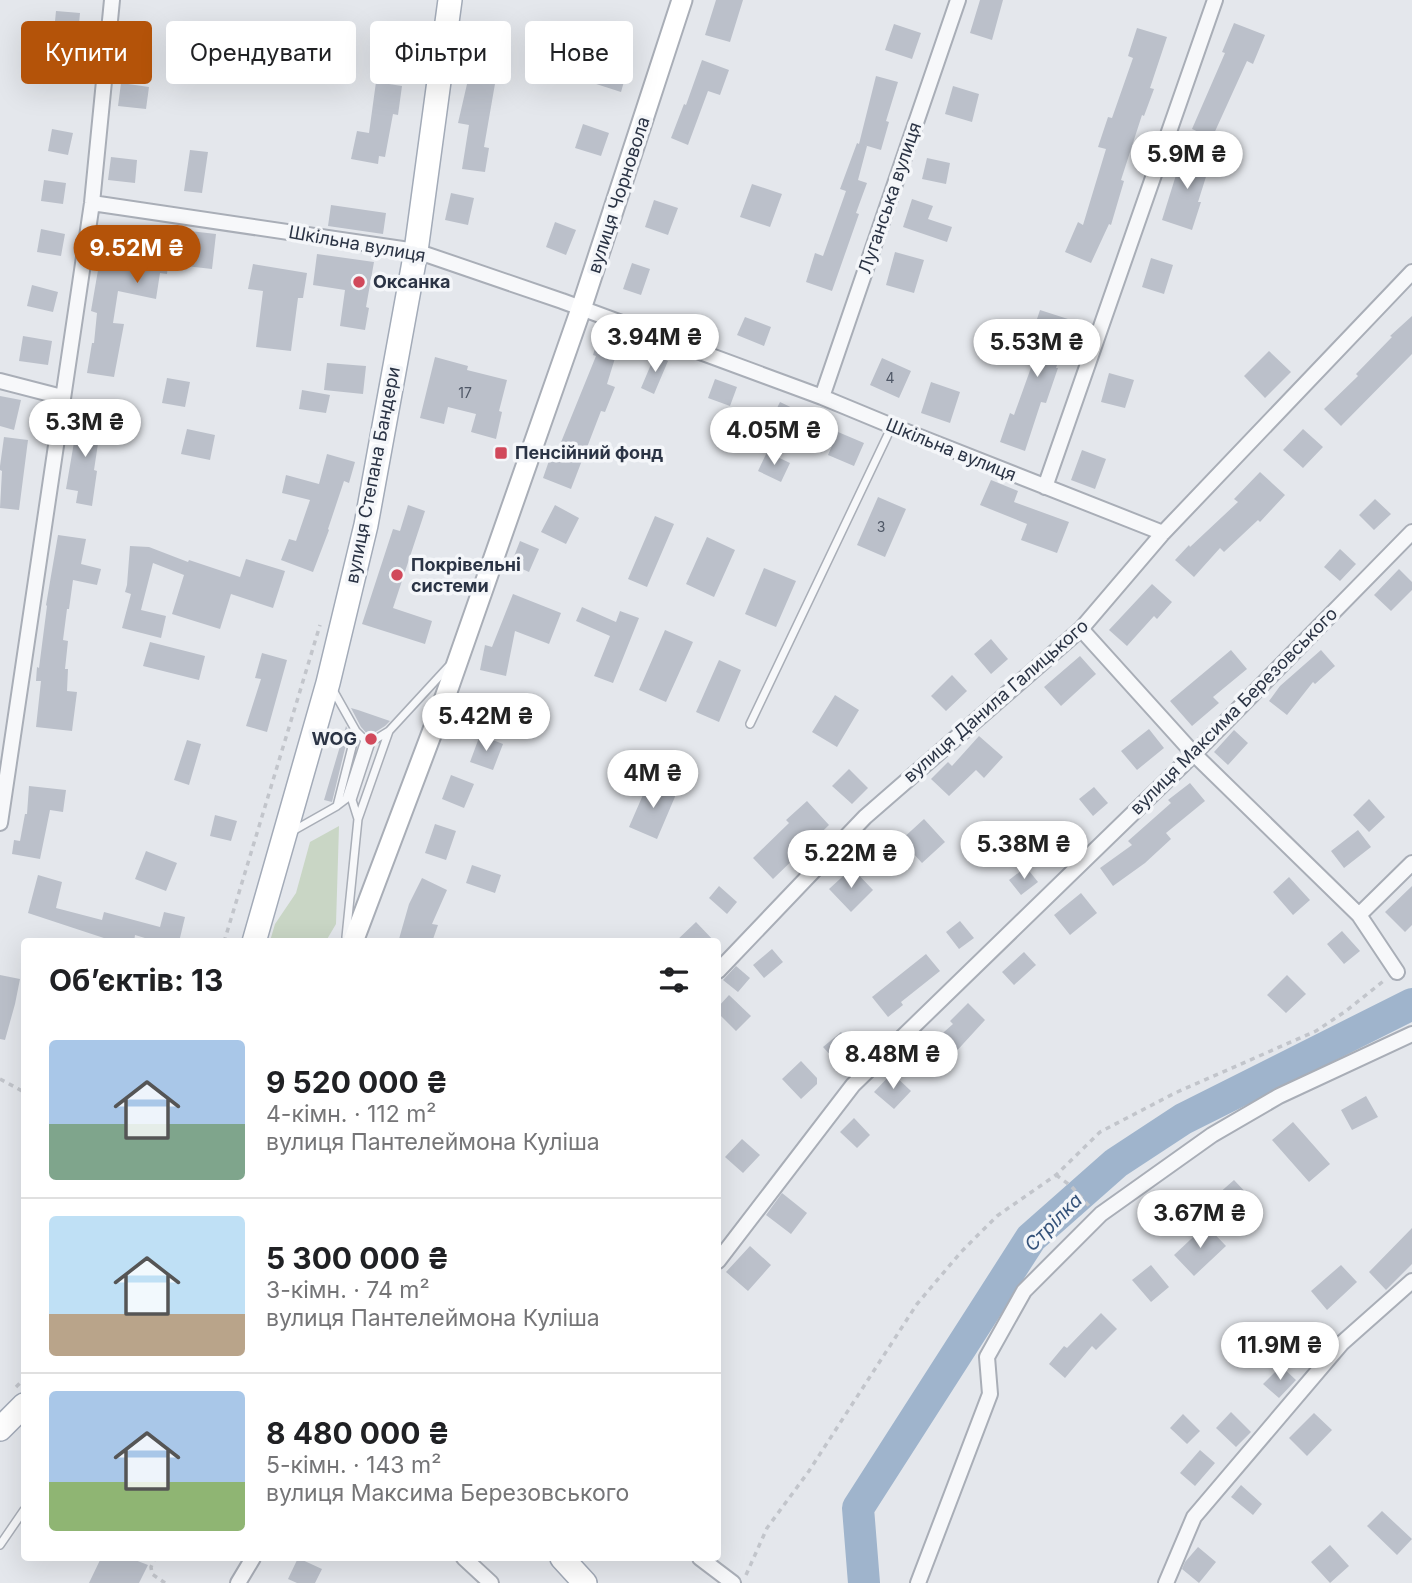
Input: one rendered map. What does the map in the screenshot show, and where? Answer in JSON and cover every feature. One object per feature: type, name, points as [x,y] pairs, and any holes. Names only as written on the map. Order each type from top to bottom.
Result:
[{"type":"main road","name":"вулиця Степана Бандери","points":[[255,938],[328,682],[366,526],[416,251],[450,0]]},
{"type":"main road","name":"вулиця Чорновола","points":[[354,938],[582,309],[682,0]]},
{"type":"main road","points":[[0,1429],[21,1408]]},
{"type":"main road","points":[[565,1561],[585,1583]]},
{"type":"street","points":[[1,817],[92,203],[112,0]]},
{"type":"street","name":"Луганська вулиця","points":[[822,397],[958,0]]},
{"type":"street","points":[[1045,487],[1215,0]]},
{"type":"street","name":"Шкільна вулиця","points":[[92,203],[416,251],[822,397],[1163,533]]},
{"type":"street","name":"вулиця Данила Галицького","points":[[721,968],[865,817],[1081,629],[1163,533],[1412,272]]},
{"type":"street","points":[[0,381],[62,397]]},
{"type":"street","name":"вулиця Максима Березовського","points":[[721,1257],[853,1085],[1194,754],[1412,532]]},
{"type":"street","points":[[1081,629],[1194,754],[1359,915],[1397,972]]},
{"type":"street","points":[[1359,915],[1412,863]]},
{"type":"street","points":[[918,1583],[990,1394],[987,1357],[1024,1291],[1101,1214],[1212,1135],[1279,1096],[1412,1034]]},
{"type":"street","points":[[1166,1583],[1194,1517],[1342,1343],[1412,1281]]},
{"type":"street","points":[[238,1583],[251,1561]]},
{"type":"street","points":[[467,1561],[491,1583]]},
{"type":"street","points":[[704,1561],[733,1583]]},
{"type":"lane","points":[[750,724],[892,426]]},
{"type":"lane","points":[[358,819],[352,800],[371,742],[389,731],[459,655]]},
{"type":"lane","points":[[284,836],[337,806],[356,731],[328,682]]},
{"type":"lane","points":[[346,938],[358,819],[389,731]]},
{"type":"lane","points":[[0,1545],[21,1514]]},
{"type":"path","points":[[224,938],[320,623]]},
{"type":"path","points":[[742,1583],[767,1528],[809,1471],[918,1304],[961,1252],[997,1216],[1056,1175],[1100,1132],[1175,1093],[1316,1031],[1397,972]]},
{"type":"path","points":[[0,1079],[21,1090]]},
{"type":"path","points":[[1056,1175],[1071,1186],[1090,1207]]},
{"type":"path","points":[[154,1561],[152,1574],[164,1583]]},
{"type":"green space","points":[[339,826],[336,924],[328,938],[271,938],[275,924],[296,893],[310,842]]},
{"type":"building","points":[[716,0],[743,0],[730,42],[705,35]]},
{"type":"building","points":[[980,0],[1003,0],[992,40],[970,33]]},
{"type":"building","points":[[56,11],[80,13],[79,21],[55,21]]},
{"type":"building","points":[[1234,23],[1265,35],[1253,64],[1247,61],[1212,138],[1192,129],[1225,53],[1222,52]]},
{"type":"building","points":[[894,24],[921,33],[912,59],[885,50]]},
{"type":"building","points":[[1137,28],[1167,37],[1150,88],[1154,89],[1144,116],[1142,115],[1121,180],[1124,181],[1111,225],[1109,224],[1091,263],[1065,252],[1078,222],[1083,225],[1106,149],[1098,147],[1108,117],[1112,118],[1133,58],[1128,56]]},
{"type":"building","points":[[702,60],[729,70],[720,95],[708,91],[688,145],[671,138]]},
{"type":"building","points":[[876,76],[898,82],[886,121],[889,122],[881,150],[864,145],[867,146],[858,180],[867,183],[832,291],[806,282],[815,253],[823,256],[846,191],[840,189],[857,143],[859,144]]},
{"type":"building","points":[[121,84],[149,87],[146,109],[118,106]]},
{"type":"building","points":[[376,84],[402,86],[398,115],[393,114],[385,157],[379,156],[378,164],[351,159],[357,131],[369,133]]},
{"type":"building","points":[[467,84],[495,84],[484,147],[489,148],[485,172],[462,169],[469,125],[458,123]]},
{"type":"building","points":[[596,84],[623,84],[621,92]]},
{"type":"building","points":[[953,86],[979,94],[972,122],[945,114]]},
{"type":"building","points":[[583,124],[609,133],[601,156],[575,148]]},
{"type":"building","points":[[52,129],[73,133],[68,155],[48,151]]},
{"type":"building","points":[[190,150],[208,152],[202,193],[184,191]]},
{"type":"building","points":[[1182,152],[1211,161],[1192,230],[1162,220]]},
{"type":"building","points":[[111,157],[137,160],[135,183],[108,180]]},
{"type":"building","points":[[927,158],[950,163],[946,184],[922,179]]},
{"type":"building","points":[[44,180],[66,183],[63,204],[41,201]]},
{"type":"building","points":[[752,184],[782,194],[770,227],[740,217]]},
{"type":"building","points":[[451,193],[474,198],[468,225],[445,220]]},
{"type":"building","points":[[912,199],[933,206],[928,219],[952,227],[947,242],[903,227]]},
{"type":"building","points":[[654,200],[678,208],[668,235],[645,227]]},
{"type":"building","points":[[331,205],[386,213],[383,234],[328,226]]},
{"type":"building","points":[[555,222],[576,230],[566,255],[546,247]]},
{"type":"building","points":[[41,229],[65,234],[61,256],[37,252]]},
{"type":"building","points":[[181,230],[216,234],[212,269],[168,264],[167,274],[160,273],[156,299],[118,291],[113,323],[124,324],[114,377],[87,373],[97,313],[91,311],[103,241],[149,249],[151,240],[179,244]]},
{"type":"building","points":[[895,252],[924,260],[914,293],[886,285]]},
{"type":"building","points":[[317,254],[374,262],[365,330],[340,326],[345,290],[313,285]]},
{"type":"building","points":[[1151,258],[1173,265],[1164,294],[1142,287]]},
{"type":"building","points":[[632,263],[650,269],[641,295],[623,289]]},
{"type":"building","points":[[253,264],[307,273],[303,298],[298,298],[291,351],[256,347],[263,291],[248,289]]},
{"type":"building","points":[[32,285],[58,292],[53,312],[27,306]]},
{"type":"building","points":[[1040,310],[1071,320],[1046,403],[1041,402],[1025,451],[1000,442],[1010,413],[1014,415],[1042,337],[1032,334]]},
{"type":"building","points":[[1412,316],[1412,354],[1341,426],[1324,409],[1358,376],[1356,374],[1392,337],[1390,336]]},
{"type":"building","points":[[745,317],[771,327],[764,346],[737,335]]},
{"type":"building","points":[[599,335],[620,342],[607,384],[615,387],[605,412],[601,411],[571,489],[543,478],[551,455],[555,457],[596,356],[593,355]]},
{"type":"building","points":[[23,336],[52,341],[48,365],[19,361]]},
{"type":"building","points":[[1269,351],[1291,372],[1265,398],[1244,376]]},
{"type":"building","points":[[655,355],[668,361],[654,394],[641,388]]},
{"type":"building","points":[[435,357],[468,366],[467,370],[507,380],[499,411],[502,412],[496,439],[471,432],[476,414],[448,407],[444,424],[420,418]]},
{"type":"building","points":[[882,358],[911,371],[899,398],[870,385]]},
{"type":"building","points":[[327,363],[366,366],[363,394],[324,390]]},
{"type":"building","points":[[1109,373],[1134,380],[1125,408],[1101,402]]},
{"type":"building","points":[[167,378],[190,382],[185,407],[162,403]]},
{"type":"building","points":[[715,379],[737,387],[730,406],[708,398]]},
{"type":"building","points":[[931,382],[960,392],[950,423],[921,413]]},
{"type":"building","points":[[302,390],[330,395],[326,413],[299,409]]},
{"type":"building","points":[[0,396],[21,400],[14,430],[0,426]]},
{"type":"building","points":[[780,402],[805,414],[796,434],[770,422]]},
{"type":"building","points":[[79,413],[102,417],[92,506],[76,503],[78,491],[66,489]]},
{"type":"building","points":[[187,429],[215,435],[210,460],[181,454]]},
{"type":"building","points":[[1303,429],[1323,447],[1303,468],[1283,450]]},
{"type":"building","points":[[838,432],[864,443],[854,466],[828,455]]},
{"type":"building","points":[[4,437],[28,440],[19,510],[0,508],[0,466]]},
{"type":"building","points":[[1082,450],[1106,459],[1095,489],[1071,480]]},
{"type":"building","points":[[767,452],[790,463],[781,482],[758,471]]},
{"type":"building","points":[[327,454],[355,462],[349,483],[344,481],[313,572],[281,560],[289,539],[296,541],[310,500],[282,493],[286,475],[319,484]]},
{"type":"building","points":[[1260,472],[1285,495],[1260,522],[1258,520],[1224,552],[1220,548],[1194,577],[1175,560],[1238,502],[1234,499]]},
{"type":"building","points":[[991,480],[1018,491],[1014,502],[1069,522],[1057,553],[1021,540],[1027,524],[980,505]]},
{"type":"building","points":[[878,497],[906,509],[885,557],[857,545]]},
{"type":"building","points":[[1375,499],[1391,514],[1374,530],[1359,515]]},
{"type":"building","points":[[408,505],[425,511],[393,608],[432,621],[425,644],[362,624],[393,529],[400,531]]},
{"type":"building","points":[[555,505],[579,518],[566,544],[541,532]]},
{"type":"building","points":[[655,516],[674,524],[647,587],[628,579]]},
{"type":"building","points":[[58,535],[86,539],[81,564],[101,569],[97,585],[73,580],[67,609],[63,640],[68,641],[65,669],[68,669],[67,691],[77,692],[72,731],[36,727],[41,681],[36,681],[37,667],[39,668]]},
{"type":"building","points":[[707,537],[735,550],[714,597],[686,584]]},
{"type":"building","points":[[520,541],[539,549],[529,572],[511,564]]},
{"type":"building","points":[[130,546],[149,547],[240,577],[246,559],[285,571],[273,608],[231,594],[220,629],[172,614],[184,575],[153,563],[141,610],[166,616],[161,638],[122,628],[131,594],[125,592]]},
{"type":"building","points":[[1340,549],[1356,564],[1340,581],[1324,567]]},
{"type":"building","points":[[764,568],[796,581],[776,627],[745,614]]},
{"type":"building","points":[[1399,569],[1412,582],[1412,590],[1391,611],[1374,595]]},
{"type":"building","points":[[1152,584],[1172,602],[1157,619],[1154,616],[1127,646],[1109,630]]},
{"type":"building","points":[[513,594],[561,613],[549,644],[515,631],[506,676],[480,670],[485,645],[492,647]]},
{"type":"building","points":[[582,607],[616,622],[620,611],[639,618],[613,683],[594,676],[610,636],[576,621]]},
{"type":"building","points":[[665,630],[693,642],[666,702],[639,690]]},
{"type":"building","points":[[991,639],[1008,659],[991,674],[974,654]]},
{"type":"building","points":[[150,642],[205,656],[199,680],[143,666]]},
{"type":"building","points":[[1231,650],[1247,669],[1213,697],[1219,703],[1192,726],[1170,701]]},
{"type":"building","points":[[1321,650],[1335,666],[1315,684],[1313,682],[1287,715],[1269,701],[1280,686]]},
{"type":"building","points":[[262,653],[287,660],[267,732],[246,726],[261,679],[255,678]]},
{"type":"building","points":[[1080,656],[1096,674],[1061,706],[1044,687]]},
{"type":"building","points":[[719,660],[741,670],[719,722],[696,712]]},
{"type":"building","points":[[952,675],[967,691],[946,711],[931,696]]},
{"type":"building","points":[[835,695],[859,710],[837,747],[812,732]]},
{"type":"building","points":[[351,708],[390,721],[369,736]]},
{"type":"building","points":[[346,726],[349,732],[332,802],[324,800]]},
{"type":"building","points":[[1149,729],[1164,748],[1137,770],[1121,751]]},
{"type":"building","points":[[1234,730],[1248,743],[1228,765],[1214,752]]},
{"type":"building","points":[[480,735],[503,744],[493,770],[470,762]]},
{"type":"building","points":[[979,736],[1003,757],[984,778],[976,770],[949,796],[931,779],[948,762],[952,766]]},
{"type":"building","points":[[187,740],[201,744],[189,785],[174,780]]},
{"type":"building","points":[[849,769],[868,788],[852,804],[832,786]]},
{"type":"building","points":[[451,775],[474,784],[464,808],[442,799]]},
{"type":"building","points":[[649,781],[677,792],[657,839],[629,827]]},
{"type":"building","points":[[1190,783],[1205,801],[1166,833],[1171,839],[1145,863],[1113,886],[1100,868],[1132,845],[1128,841],[1171,803],[1168,800]]},
{"type":"building","points":[[29,786],[66,790],[63,812],[50,810],[40,859],[12,854],[14,840],[20,841],[27,814]]},
{"type":"building","points":[[1094,787],[1108,803],[1093,816],[1079,799]]},
{"type":"building","points":[[1369,799],[1385,817],[1369,832],[1353,815]]},
{"type":"building","points":[[807,801],[829,825],[773,879],[753,858],[789,823],[786,820]]},
{"type":"building","points":[[215,815],[237,821],[231,841],[210,836]]},
{"type":"building","points":[[924,819],[945,842],[922,863],[901,840]]},
{"type":"building","points":[[435,824],[456,831],[446,860],[425,853]]},
{"type":"building","points":[[1358,830],[1371,847],[1344,868],[1331,851]]},
{"type":"building","points":[[146,851],[177,863],[166,891],[135,879]]},
{"type":"building","points":[[472,865],[501,875],[495,893],[466,883]]},
{"type":"building","points":[[1026,867],[1038,882],[1021,895],[1009,880]]},
{"type":"building","points":[[852,868],[873,890],[851,912],[829,889]]},
{"type":"building","points":[[38,875],[62,882],[56,908],[102,920],[104,912],[160,927],[164,912],[185,917],[180,938],[145,938],[135,935],[135,938],[104,938],[28,913]]},
{"type":"building","points":[[1289,877],[1310,900],[1293,915],[1273,892]]},
{"type":"building","points":[[422,878],[447,890],[432,924],[438,925],[433,938],[399,938],[409,904]]},
{"type":"building","points":[[719,886],[737,902],[727,914],[709,898]]},
{"type":"building","points":[[1412,886],[1412,925],[1405,932],[1385,912]]},
{"type":"building","points":[[1081,893],[1097,913],[1070,935],[1054,915]]},
{"type":"building","points":[[960,921],[974,938],[959,949],[946,932]]},
{"type":"building","points":[[696,922],[711,938],[679,938]]},
{"type":"building","points":[[1342,931],[1360,951],[1344,964],[1327,944]]},
{"type":"building","points":[[772,949],[783,962],[764,978],[753,965]]},
{"type":"building","points":[[1024,952],[1036,965],[1014,985],[1002,972]]},
{"type":"building","points":[[926,954],[940,971],[901,1002],[903,1005],[888,1017],[872,997]]},
{"type":"building","points":[[736,966],[750,978],[738,992],[723,980]]},
{"type":"building","points":[[0,975],[20,979],[5,1040],[0,1039]]},
{"type":"building","points":[[1287,975],[1306,994],[1286,1013],[1267,995]]},
{"type":"building","points":[[729,995],[751,1016],[736,1031],[721,1016],[721,1004]]},
{"type":"building","points":[[968,1003],[985,1020],[933,1073],[917,1056],[953,1024],[950,1021]]},
{"type":"building","points":[[841,1032],[851,1044],[834,1059],[823,1047]]},
{"type":"building","points":[[801,1061],[817,1078],[817,1084],[801,1099],[782,1079]]},
{"type":"building","points":[[892,1073],[911,1091],[894,1109],[874,1092]]},
{"type":"building","points":[[1366,1096],[1378,1117],[1352,1130],[1341,1110]]},
{"type":"building","points":[[854,1118],[870,1135],[857,1148],[840,1132]]},
{"type":"building","points":[[1293,1122],[1330,1164],[1309,1182],[1272,1140]]},
{"type":"building","points":[[742,1139],[760,1155],[743,1173],[725,1157]]},
{"type":"building","points":[[1234,1180],[1251,1198],[1226,1221],[1209,1202]]},
{"type":"building","points":[[782,1193],[807,1213],[791,1234],[766,1215]]},
{"type":"building","points":[[1206,1225],[1226,1246],[1194,1276],[1174,1255]]},
{"type":"building","points":[[1412,1228],[1412,1264],[1386,1290],[1369,1272]]},
{"type":"building","points":[[750,1246],[771,1265],[748,1291],[726,1272]]},
{"type":"building","points":[[1151,1265],[1169,1287],[1151,1302],[1132,1280]]},
{"type":"building","points":[[1341,1265],[1357,1282],[1327,1310],[1311,1291]]},
{"type":"building","points":[[1101,1313],[1117,1329],[1096,1350],[1092,1346],[1065,1378],[1049,1364],[1064,1346],[1067,1348]]},
{"type":"building","points":[[1320,1323],[1334,1336],[1315,1355],[1302,1342]]},
{"type":"building","points":[[1281,1366],[1296,1380],[1279,1398],[1263,1384]]},
{"type":"building","points":[[1231,1412],[1251,1432],[1236,1447],[1216,1428]]},
{"type":"building","points":[[1314,1413],[1332,1430],[1307,1456],[1289,1438]]},
{"type":"building","points":[[1183,1414],[1200,1431],[1187,1444],[1170,1428]]},
{"type":"building","points":[[1200,1450],[1215,1463],[1195,1486],[1180,1473]]},
{"type":"building","points":[[1241,1485],[1262,1504],[1253,1515],[1231,1497]]},
{"type":"building","points":[[1382,1511],[1412,1539],[1397,1555],[1367,1526]]},
{"type":"building","points":[[1330,1545],[1349,1566],[1330,1583],[1311,1562]]},
{"type":"building","points":[[1198,1547],[1216,1562],[1199,1583],[1182,1569]]},
{"type":"building","points":[[100,1561],[138,1561],[148,1565],[139,1583],[89,1583]]},
{"type":"building","points":[[297,1561],[305,1561],[322,1569],[315,1583],[297,1583],[288,1579]]},
{"type":"waterway","name":"Стрілка","points":[[864,1583],[858,1508],[1031,1238],[1116,1163],[1183,1119],[1412,1004]]},
{"type":"place","name":"Оксанка","points":[[359,282]]},
{"type":"place","name":"Пенсійний фонд","points":[[501,453]]},
{"type":"place","name":"Покрівельні системи","points":[[397,575]]},
{"type":"place","name":"WOG","points":[[371,739]]}]
